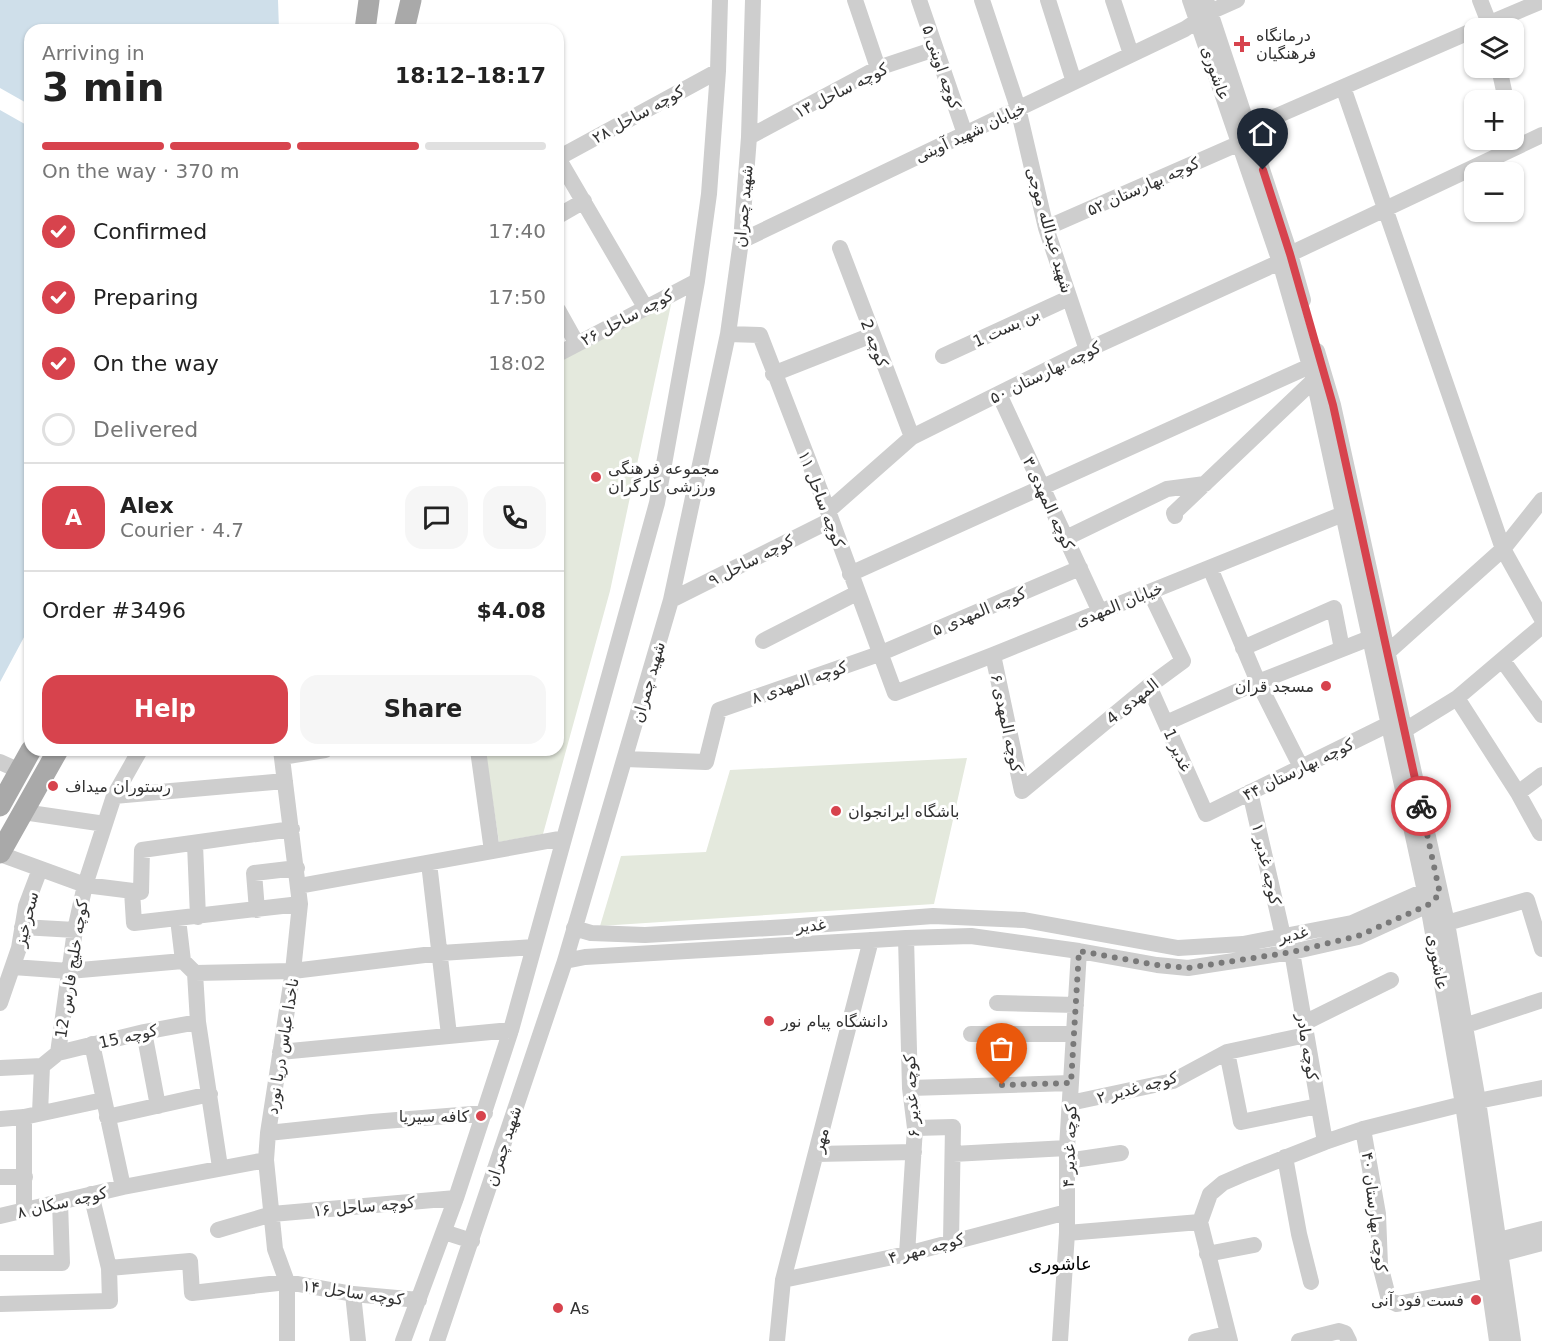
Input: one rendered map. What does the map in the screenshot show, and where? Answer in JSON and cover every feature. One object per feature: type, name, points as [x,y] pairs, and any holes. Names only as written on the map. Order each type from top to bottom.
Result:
[{"type":"main road","points":[[366,24],[369,0]]},
{"type":"main road","points":[[405,24],[411,0]]},
{"type":"main road","points":[[0,806],[28,756]]},
{"type":"main road","points":[[0,853],[55,756]]},
{"type":"street","name":"شهید چمران","points":[[403,1341],[456,1198],[511,1030],[657,503],[697,281],[709,194],[718,71],[720,0]]},
{"type":"street","name":"شهید چمران","points":[[437,1341],[565,961],[671,600],[728,334],[741,240],[749,137],[753,0]]},
{"type":"street","points":[[855,0],[878,68]]},
{"type":"street","name":"کوچه اوینی ۵","points":[[918,0],[965,134]]},
{"type":"street","name":"شهید عبدالله موجی","points":[[982,0],[1018,108],[1046,228],[1087,350]]},
{"type":"street","points":[[1048,0],[1074,82]]},
{"type":"street","points":[[1113,0],[1131,54]]},
{"type":"street","name":"عاشوری","points":[[1190,0],[1205,11],[1249,128],[1285,258],[1389,724],[1431,896],[1447,923],[1471,1102],[1494,1248],[1513,1341]]},
{"type":"street","name":"خیابان شهید آوینی","points":[[741,240],[1131,54],[1205,11],[1237,0]]},
{"type":"street","points":[[1480,0],[1482,18]]},
{"type":"street","points":[[1505,18],[1542,1]]},
{"type":"street","name":"عاشوری","points":[[1205,11],[1240,142],[1285,258],[1333,405],[1405,730],[1431,896],[1471,1102]]},
{"type":"street","points":[[1249,128],[1464,36]]},
{"type":"street","name":"کوچه ساحل ۱۳","points":[[749,137],[878,68],[935,49]]},
{"type":"street","name":"کوچه ساحل ۲۸","points":[[564,155],[718,71]]},
{"type":"street","points":[[1343,87],[1503,549],[1542,619]]},
{"type":"street","name":"کوچه بهارستان ۵۰","points":[[1524,138],[1542,135]]},
{"type":"street","name":"کوچه بهارستان ۵۲","points":[[1046,228],[1240,142]]},
{"type":"street","name":"کوچه بهارستان ۵۰","points":[[829,515],[912,437],[1087,350],[1385,209],[1496,150]]},
{"type":"street","points":[[564,168],[645,307]]},
{"type":"street","points":[[564,213],[584,201]]},
{"type":"street","name":"کوچه 2","points":[[840,248],[912,437]]},
{"type":"street","name":"کوچه ساحل ۲۶","points":[[564,351],[697,281]]},
{"type":"street","name":"بن بست 1","points":[[943,356],[1069,298]]},
{"type":"street","points":[[564,321],[577,344]]},
{"type":"street","name":"کوچه ساحل ۱۱","points":[[728,334],[760,335],[895,693]]},
{"type":"street","points":[[773,374],[872,335]]},
{"type":"street","points":[[1175,516],[1174,513],[1312,373]]},
{"type":"street","points":[[850,574],[1041,487],[1312,373]]},
{"type":"street","name":"کوچه المهدی ۳","points":[[999,394],[1100,612]]},
{"type":"street","points":[[1066,538],[1167,489],[1205,484]]},
{"type":"street","points":[[1389,652],[1503,549],[1542,500]]},
{"type":"street","name":"خیابان المهدی","points":[[895,693],[1343,514]]},
{"type":"street","name":"کوچه ساحل ۹","points":[[671,600],[829,515]]},
{"type":"street","name":"کوچه المهدی ۵","points":[[879,654],[1080,568]]},
{"type":"street","points":[[1210,568],[1258,682],[1301,767]]},
{"type":"street","name":"المهدی 4","points":[[1022,791],[1149,686],[1184,661],[1150,592]]},
{"type":"street","points":[[763,641],[857,593]]},
{"type":"street","points":[[1243,648],[1334,608],[1342,649]]},
{"type":"street","points":[[1405,730],[1457,698],[1542,626]]},
{"type":"street","points":[[1166,723],[1258,682],[1370,638]]},
{"type":"street","name":"کوچه المهدی ۸","points":[[626,759],[706,762],[719,710],[879,654]]},
{"type":"street","name":"کوچه المهدی ۶","points":[[993,655],[1022,791]]},
{"type":"street","points":[[1503,661],[1537,695],[1542,715]]},
{"type":"street","name":"غدیر 1","points":[[1149,686],[1206,814]]},
{"type":"street","points":[[1457,698],[1518,793],[1540,833],[1542,832]]},
{"type":"street","name":"کوچه بهارستان ۴۴","points":[[1206,814],[1389,724]]},
{"type":"street","name":"کوچه خلیج فارس 12","points":[[58,1053],[75,930],[85,885],[114,796],[133,756]]},
{"type":"street","name":"ناخدا عباس دریا نورد","points":[[282,756],[300,904],[294,971],[280,1052],[266,1160],[276,1249],[287,1282],[287,1341]]},
{"type":"street","points":[[479,756],[492,851]]},
{"type":"street","points":[[0,762],[20,771]]},
{"type":"street","points":[[1518,793],[1542,775]]},
{"type":"street","points":[[114,796],[285,781]]},
{"type":"street","name":"کوچه غدیر ۱","points":[[1250,792],[1284,936]]},
{"type":"street","points":[[23,812],[105,824]]},
{"type":"street","points":[[0,853],[85,885],[141,892],[142,850],[292,829]]},
{"type":"street","points":[[299,886],[564,838]]},
{"type":"street","points":[[195,844],[198,917]]},
{"type":"street","points":[[429,863],[449,1035]]},
{"type":"street","points":[[258,910],[254,873],[297,868]]},
{"type":"street","name":"سحرخیز","points":[[0,1003],[13,967],[26,906],[40,869]]},
{"type":"street","points":[[132,891],[134,923],[300,904]]},
{"type":"street","name":"غدیر","points":[[565,961],[611,955],[971,936],[1188,968],[1292,952],[1355,930],[1431,896]]},
{"type":"street","points":[[1447,923],[1527,900],[1542,949]]},
{"type":"street","name":"غدیر","points":[[574,928],[591,933],[645,935],[933,916],[1024,920],[1178,948],[1243,944],[1284,936],[1355,930]]},
{"type":"street","points":[[178,919],[183,961],[195,973],[198,1022],[220,1167]]},
{"type":"street","points":[[22,927],[75,930]]},
{"type":"street","points":[[611,955],[606,944],[608,937],[612,934]]},
{"type":"street","name":"کوچه غدیر ۶","points":[[906,938],[910,1088],[915,1128],[907,1254]]},
{"type":"street","name":"مهر","points":[[777,1341],[783,1280],[871,940]]},
{"type":"street","points":[[195,973],[294,971],[441,953],[534,947]]},
{"type":"street","name":"کوچه غدیر ۴","points":[[1060,1341],[1067,1233],[1067,1154],[1079,951]]},
{"type":"street","name":"کوچه مادر","points":[[1292,952],[1325,1142]]},
{"type":"street","points":[[13,967],[69,971],[183,961]]},
{"type":"street","name":"کوچه غدیر ۲","points":[[1070,1103],[1173,1081],[1227,1052],[1305,1029],[1391,980]]},
{"type":"street","points":[[1473,1023],[1542,1000]]},
{"type":"street","points":[[997,1003],[1076,1005]]},
{"type":"street","name":"کوچه 15","points":[[58,1053],[144,1032],[198,1022]]},
{"type":"street","points":[[280,1052],[511,1030]]},
{"type":"street","points":[[144,1032],[158,1106]]},
{"type":"street","points":[[971,1034],[1074,1034]]},
{"type":"street","points":[[92,1044],[123,1187]]},
{"type":"street","points":[[1227,1052],[1241,1122],[1318,1106]]},
{"type":"street","points":[[0,1068],[42,1066],[58,1053]]},
{"type":"street","points":[[24,1210],[25,1176],[32,1115],[42,1066]]},
{"type":"street","points":[[910,1088],[1071,1083]]},
{"type":"street","points":[[1196,1341],[1228,1338],[1200,1222],[1211,1192],[1223,1183],[1285,1156],[1363,1129],[1471,1102],[1542,1088]]},
{"type":"street","points":[[107,1117],[210,1094]]},
{"type":"street","points":[[0,1119],[32,1115],[103,1100]]},
{"type":"street","points":[[268,1133],[485,1113]]},
{"type":"street","points":[[915,1128],[953,1127],[951,1241]]},
{"type":"street","name":"کوچه بهارستان ۴۰","points":[[1363,1129],[1378,1214],[1380,1264],[1389,1300],[1397,1304],[1490,1286]]},
{"type":"street","points":[[816,1154],[914,1152]]},
{"type":"street","points":[[953,1154],[1121,1153]]},
{"type":"street","points":[[1285,1156],[1299,1234],[1311,1282]]},
{"type":"street","name":"کوچه سکان ۸","points":[[0,1216],[123,1187],[266,1160]]},
{"type":"street","points":[[0,1178],[25,1176]]},
{"type":"street","points":[[0,1304],[110,1301],[108,1268],[92,1194]]},
{"type":"street","name":"کوچه ساحل ۱۶","points":[[218,1230],[272,1214],[456,1198]]},
{"type":"street","points":[[0,1263],[62,1263],[60,1202]]},
{"type":"street","name":"کوچه مهر ۴","points":[[783,1280],[907,1254],[1067,1212]]},
{"type":"street","points":[[1067,1233],[1200,1222]]},
{"type":"street","points":[[1494,1248],[1531,1241],[1542,1229]]},
{"type":"street","points":[[444,1232],[472,1241]]},
{"type":"street","points":[[1207,1254],[1254,1245]]},
{"type":"street","name":"عاشوری","points":[[1494,1248],[1490,1286],[1497,1341]]},
{"type":"street","name":"کوچه ساحل ۱۴","points":[[108,1268],[190,1261],[192,1293],[287,1282],[353,1294],[419,1300]]},
{"type":"street","points":[[353,1294],[358,1341]]},
{"type":"street","points":[[1299,1341],[1339,1331],[1345,1333],[1349,1341]]},
{"type":"shaded area","points":[[0,0],[278,0],[279,24],[24,24],[24,102],[0,88]]},
{"type":"shaded area","points":[[0,110],[24,124],[24,637],[0,682]]},
{"type":"shaded area","name":"مجموعه فرهنگی ورزشی کارگران","points":[[672,300],[610,591],[543,834],[499,842],[486,756],[564,756],[564,359]]},
{"type":"shaded area","name":"باشگاه ایرانجوان","points":[[967,758],[934,904],[600,926],[621,856],[706,852],[730,770]]},
{"type":"way so far","points":[[1002,1085],[1071,1083],[1079,951],[1157,965],[1188,968],[1292,952],[1358,936],[1428,905],[1440,894],[1421,806]]},
{"type":"place","name":"درمانگاه فرهنگیان","points":[[1242,44]]},
{"type":"place","name":"مجموعه فرهنگی ورزشی کارگران","points":[[596,477]]},
{"type":"place","name":"مسجد قران","points":[[1326,686]]},
{"type":"place","name":"رستوران میداف","points":[[53,786]]},
{"type":"place","name":"باشگاه ایرانجوان","points":[[836,811]]},
{"type":"place","name":"دانشگاه پیام نور","points":[[769,1021]]},
{"type":"place","name":"کافه سیریا","points":[[481,1116]]},
{"type":"place","name":"فست فود آنی","points":[[1476,1300]]},
{"type":"place","name":"As","points":[[558,1308]]},
{"type":"district","name":"عاشوری","points":[[1060,1264]]},
{"type":"route","points":[[1263,170],[1290,254],[1333,405],[1421,806]]}]
